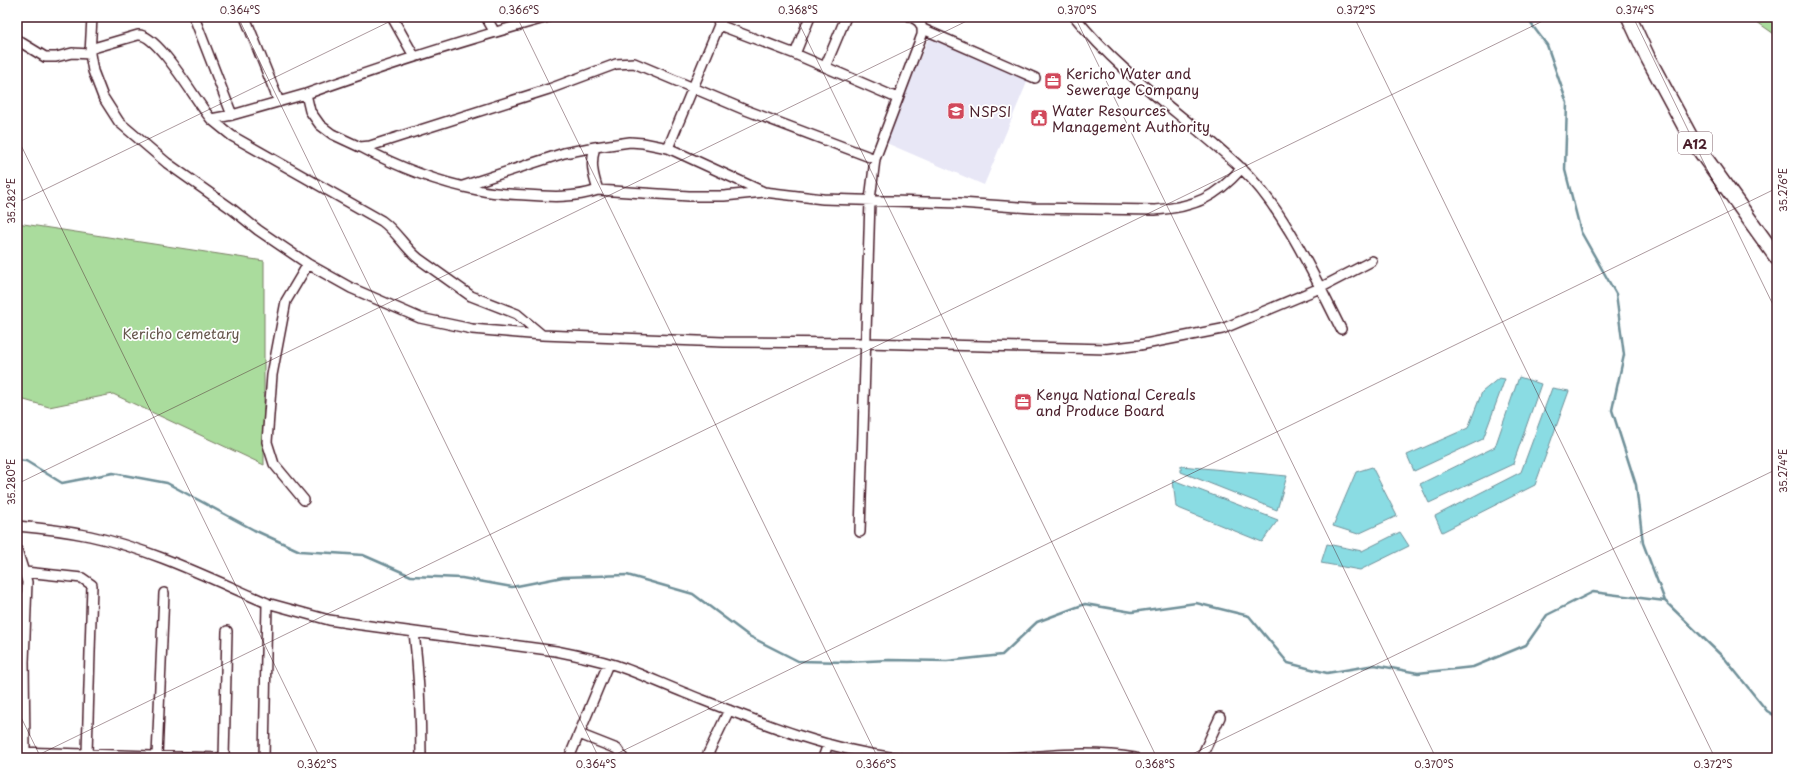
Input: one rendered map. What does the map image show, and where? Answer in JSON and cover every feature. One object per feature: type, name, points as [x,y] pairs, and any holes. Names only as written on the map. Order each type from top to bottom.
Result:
[{"type":"highway","name":"A12","points":[[1629,17],[1648,58],[1691,138],[1777,258]]},
{"type":"street","points":[[92,17],[90,52],[93,71],[103,97],[119,122],[167,163],[232,209],[258,230],[308,264],[350,288],[420,318],[472,330],[542,335],[724,342],[865,343],[1107,349],[1129,347],[1222,329],[1320,288],[1372,261]]},
{"type":"street","points":[[194,17],[232,115]]},
{"type":"street","points":[[245,17],[279,102]]},
{"type":"street","points":[[392,17],[414,56]]},
{"type":"street","points":[[486,17],[494,32]]},
{"type":"street","points":[[211,119],[232,115],[306,94],[414,56],[548,17]]},
{"type":"street","points":[[795,54],[810,17]]},
{"type":"street","points":[[825,67],[846,17]]},
{"type":"street","points":[[860,532],[870,200],[875,159],[897,98],[922,36],[923,29],[920,22],[911,17]]},
{"type":"street","points":[[1075,17],[1123,69],[1242,168],[1265,194],[1282,219],[1342,330]]},
{"type":"street","points":[[668,148],[720,20],[897,98]]},
{"type":"street","points":[[923,29],[1035,78]]},
{"type":"street","points":[[17,40],[45,57],[56,57],[72,53],[90,52],[138,35],[145,36],[173,64],[202,109],[211,119],[232,136],[382,221],[395,232],[411,253],[419,259],[471,296],[516,314],[542,335]]},
{"type":"street","points":[[360,147],[382,143],[626,62],[644,66],[743,109],[875,159]]},
{"type":"street","points":[[306,94],[314,118],[320,125],[332,134],[385,160],[416,173],[463,186],[493,192],[560,198],[581,196],[598,190],[689,196],[724,196],[764,192],[801,197],[960,203],[1032,208],[1172,209],[1201,200],[1216,192],[1226,185],[1242,168]]},
{"type":"street","points":[[463,186],[564,153],[630,142],[668,148],[764,192]]},
{"type":"street","points":[[596,147],[592,163],[593,176],[598,190]]},
{"type":"street","points":[[304,500],[274,464],[267,442],[272,375],[286,302],[308,264]]},
{"type":"street","points":[[17,526],[66,531],[124,545],[160,557],[267,603],[329,620],[556,651],[608,664],[761,723],[828,744],[875,756],[899,758]]},
{"type":"street","points":[[17,550],[27,582],[21,662],[21,751],[219,758]]},
{"type":"street","points":[[25,572],[82,578],[92,585],[87,753]]},
{"type":"street","points":[[157,756],[164,593]]},
{"type":"street","points":[[264,758],[267,603]]},
{"type":"street","points":[[224,758],[227,631]]},
{"type":"street","points":[[414,632],[421,724],[421,758]]},
{"type":"street","points":[[569,758],[608,664]]},
{"type":"street","points":[[706,758],[729,710]]},
{"type":"street","points":[[1201,758],[1220,717]]},
{"type":"street","points":[[579,734],[617,749],[623,758]]},
{"type":"street","points":[[823,758],[828,744]]},
{"type":"street","points":[[1009,758],[1121,756],[1134,758]]},
{"type":"shaded area","name":"NSPSI","points":[[929,37],[1028,80],[984,185],[884,142]]},
{"type":"green space","points":[[1750,17],[1777,17],[1777,36]]},
{"type":"green space","name":"Kericho cemetary","points":[[17,223],[264,261],[264,465],[113,394],[49,407],[17,398]]},
{"type":"water","points":[[1519,377],[1541,384],[1513,464],[1429,503],[1420,484],[1495,447]]},
{"type":"water","points":[[1499,378],[1505,379],[1483,439],[1414,471],[1407,455],[1468,428],[1482,392]]},
{"type":"water","points":[[1552,388],[1569,391],[1535,485],[1442,532],[1435,516],[1521,472]]},
{"type":"water","points":[[1181,466],[1287,476],[1277,510],[1181,472]]},
{"type":"water","points":[[1372,467],[1397,516],[1358,534],[1333,526],[1356,472]]},
{"type":"water","points":[[1173,480],[1278,520],[1262,542],[1176,507]]},
{"type":"water","points":[[1400,532],[1409,546],[1360,570],[1321,563],[1327,544],[1362,551]]},
{"type":"waterway","points":[[1526,17],[1547,45],[1567,103],[1565,170],[1581,232],[1616,294],[1624,355],[1612,410],[1636,485],[1643,543],[1665,601],[1726,660],[1767,711],[1777,717]]},
{"type":"waterway","points":[[17,460],[26,461],[62,483],[113,473],[167,483],[254,530],[300,551],[363,555],[411,576],[462,578],[512,587],[563,577],[627,575],[693,594],[749,636],[798,661],[947,661],[1002,655],[1037,622],[1085,604],[1132,612],[1196,603],[1249,616],[1288,663],[1327,673],[1375,665],[1418,673],[1473,667],[1526,645],[1547,615],[1593,592],[1665,601]]},
{"type":"place","name":"Kericho Water and Sewerage Company","points":[[1053,81]]},
{"type":"place","name":"NSPSI","points":[[956,111]]},
{"type":"place","name":"Water Resources Management Authority","points":[[1039,118]]},
{"type":"place","name":"Kenya National Cereals and Produce Board","points":[[1023,402]]}]
